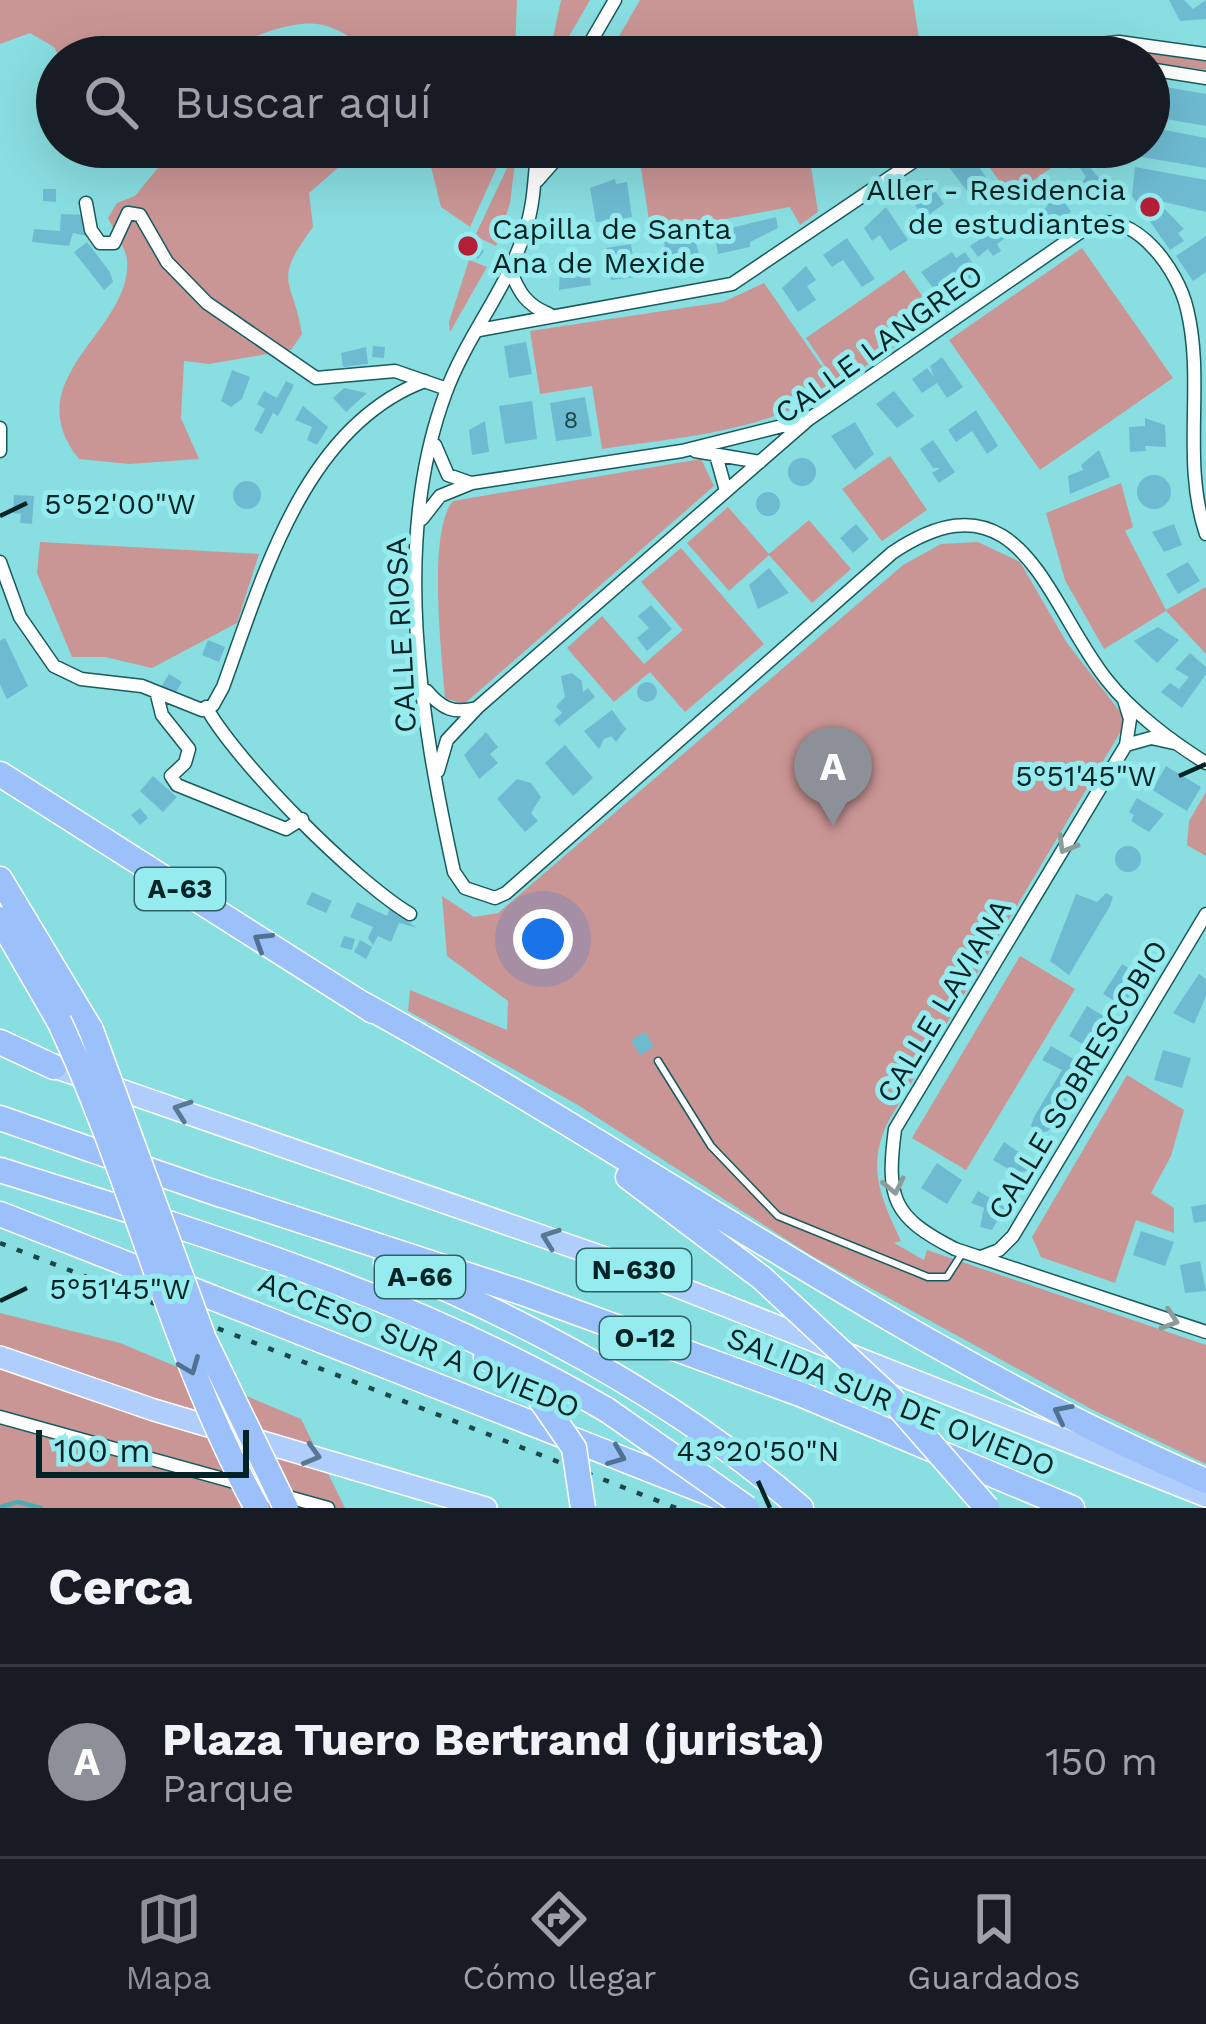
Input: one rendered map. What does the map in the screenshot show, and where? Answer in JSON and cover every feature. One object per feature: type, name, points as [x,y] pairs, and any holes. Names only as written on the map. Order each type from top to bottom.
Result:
[{"type":"highway","name":"A-63","points":[[0,774],[586,1145],[762,1278],[890,1396],[987,1508]]},
{"type":"highway","points":[[0,879],[91,1030],[204,1339],[286,1508]]},
{"type":"highway","points":[[0,919],[59,1021],[105,1126],[190,1366],[257,1508]]},
{"type":"highway","points":[[361,1003],[527,1094],[845,1294],[1016,1389],[1206,1481]]},
{"type":"highway","points":[[0,1045],[54,1067]]},
{"type":"highway","name":"N-630","points":[[54,1067],[605,1258],[1206,1496]]},
{"type":"highway","name":"A-66","points":[[0,1118],[210,1191],[531,1329],[622,1381],[801,1508]]},
{"type":"highway","name":"A-66","points":[[0,1170],[398,1302],[512,1354],[607,1410],[747,1508]]},
{"type":"highway","name":"SALIDA SUR DE OVIEDO","points":[[210,1191],[523,1293],[800,1394],[1072,1508]]},
{"type":"highway","name":"ACCESO SUR A OVIEDO","points":[[0,1214],[747,1508]]},
{"type":"highway","points":[[248,1250],[470,1348],[535,1390],[574,1448],[583,1508]]},
{"type":"highway","points":[[0,1357],[154,1410],[486,1508]]},
{"type":"street","points":[[594,36],[615,0]]},
{"type":"street","points":[[1170,49],[1206,54]]},
{"type":"street","points":[[1170,72],[1206,78]]},
{"type":"street","name":"CALLE RIOSA","points":[[537,168],[510,270],[447,389],[433,435],[419,524],[417,601],[436,784],[454,872],[465,888],[495,898],[506,892],[892,554],[931,531],[981,530],[1028,553],[1082,647],[1124,700]]},
{"type":"street","name":"CALLE RIOSA","points":[[536,182],[548,168]]},
{"type":"street","points":[[479,330],[732,284],[904,168]]},
{"type":"street","points":[[86,202],[91,230],[100,242],[114,243],[128,213],[140,215],[167,262],[207,302],[316,378],[395,370],[447,389]]},
{"type":"street","name":"CALLE LANGREO","points":[[436,784],[447,740],[478,707],[809,419],[1071,236],[1102,221],[1124,223],[1138,232],[1188,310],[1196,492],[1206,534]]},
{"type":"street","points":[[510,270],[532,307],[556,316]]},
{"type":"street","points":[[206,707],[223,687],[269,551],[343,434],[380,402],[425,381]]},
{"type":"street","points":[[419,524],[440,496],[472,483],[682,451],[809,419]]},
{"type":"street","points":[[0,428],[0,452]]},
{"type":"street","points":[[433,435],[448,475],[472,483]]},
{"type":"street","points":[[682,451],[760,462]]},
{"type":"street","points":[[716,455],[726,491]]},
{"type":"street","points":[[0,562],[20,617],[54,666],[81,679],[142,686],[206,707],[237,756],[378,895],[410,914]]},
{"type":"street","points":[[425,688],[438,704],[459,712],[478,707]]},
{"type":"street","points":[[158,695],[162,715],[188,749],[185,763],[171,776],[177,785],[286,829],[302,819]]},
{"type":"street","points":[[1124,700],[1130,719],[1126,745],[1151,738],[1175,744]]},
{"type":"street","points":[[1124,700],[1175,744],[1206,763]]},
{"type":"street","name":"CALLE LAVIANA","points":[[1126,745],[895,1130],[889,1177],[894,1202],[917,1229],[964,1252],[1206,1332]]},
{"type":"street","name":"CALLE SOBRESCOBIO","points":[[980,1257],[999,1250],[1013,1236],[1206,914]]},
{"type":"street","points":[[0,1417],[328,1508]]},
{"type":"lane","points":[[658,1060],[711,1146],[778,1216],[928,1277],[947,1277],[964,1252]]},
{"type":"shaded area","points":[[0,0],[517,0],[516,36],[347,36],[331,27],[304,24],[256,36],[30,33],[0,44]]},
{"type":"shaded area","points":[[561,0],[590,0],[569,36],[553,36]]},
{"type":"shaded area","points":[[640,0],[913,0],[919,36],[619,36]]},
{"type":"shaded area","points":[[1170,56],[1206,62],[1206,70],[1170,65]]},
{"type":"shaded area","points":[[158,168],[338,168],[309,193],[313,227],[289,271],[302,334],[291,350],[209,364],[184,361],[181,418],[199,459],[129,464],[79,459],[63,430],[60,404],[67,379],[124,285],[126,255],[108,218],[117,203],[135,196]]},
{"type":"shaded area","points":[[431,168],[497,168],[470,227],[441,207]]},
{"type":"shaded area","points":[[507,168],[514,168],[510,203],[496,246],[475,236]]},
{"type":"shaded area","points":[[641,168],[811,168],[818,212],[800,225],[790,207],[651,233]]},
{"type":"shaded area","points":[[990,168],[1051,168],[1010,196]]},
{"type":"shaded area","points":[[1082,248],[1173,378],[1040,470],[949,340]]},
{"type":"shaded area","points":[[469,260],[487,267],[450,332],[449,322]]},
{"type":"shaded area","points":[[904,270],[937,317],[838,385],[806,338]]},
{"type":"shaded area","points":[[764,283],[836,387],[751,423],[602,449],[592,386],[540,394],[530,331],[723,302]]},
{"type":"shaded area","points":[[890,456],[927,510],[882,541],[842,489]]},
{"type":"shaded area","points":[[701,459],[714,486],[464,704],[445,698],[438,566],[445,517],[453,501]]},
{"type":"shaded area","points":[[1121,483],[1133,527],[1125,531],[1166,610],[1206,587],[1206,654],[1166,611],[1104,649],[1065,580],[1046,513]]},
{"type":"shaded area","points":[[728,507],[769,554],[809,520],[851,569],[812,603],[769,555],[729,591],[687,543]]},
{"type":"shaded area","points":[[40,542],[259,554],[237,623],[152,668],[105,657],[72,657],[37,573]]},
{"type":"shaded area","points":[[978,542],[1020,562],[1067,643],[1121,713],[1124,726],[888,1122],[877,1168],[887,1211],[901,1241],[894,1243],[924,1260],[927,1250],[1206,1345],[1206,1464],[1093,1410],[812,1256],[578,1105],[408,1011],[410,990],[507,1030],[508,1001],[447,956],[442,896],[474,917],[498,913],[903,565],[941,544]]},
{"type":"shaded area","points":[[681,548],[764,644],[685,712],[650,672],[614,702],[567,648],[602,616],[644,664],[683,630],[641,582]]},
{"type":"shaded area","points":[[1206,792],[1206,856],[1187,845],[1189,821]]},
{"type":"shaded area","points":[[1020,956],[1075,989],[966,1170],[912,1138]]},
{"type":"shaded area","points":[[1127,1075],[1184,1110],[1171,1156],[1151,1193],[1174,1208],[1174,1233],[1136,1220],[1115,1283],[1041,1257],[1032,1237]]},
{"type":"shaded area","points":[[0,1313],[120,1343],[301,1419],[345,1508],[0,1508]]},
{"type":"building","points":[[1169,0],[1184,0],[1193,9],[1206,0],[1206,19],[1180,21]]},
{"type":"building","name":"Aller - Residencia de estudiantes","points":[[1170,88],[1206,94],[1206,126],[1170,120]]},
{"type":"building","points":[[1170,131],[1206,138],[1206,168],[1170,162]]},
{"type":"building","points":[[950,168],[980,168],[987,179],[967,191]]},
{"type":"building","points":[[1080,168],[1090,168],[1101,188],[1087,200],[1078,188],[1086,177]]},
{"type":"building","name":"Aller - Residencia de estudiantes","points":[[1135,168],[1206,180],[1206,212],[1156,200],[1184,229],[1178,233],[1184,241],[1170,250],[1132,196]]},
{"type":"building","points":[[615,179],[616,184],[627,182],[632,217],[596,222],[590,188]]},
{"type":"building","points":[[927,179],[944,204],[924,218],[906,192]]},
{"type":"building","points":[[1054,187],[1071,212],[1035,233],[1027,222],[1048,206],[1041,196]]},
{"type":"building","points":[[43,189],[56,189],[56,202],[43,201]]},
{"type":"building","points":[[886,207],[908,240],[890,251],[880,235],[872,241],[864,228]]},
{"type":"building","points":[[61,214],[87,215],[87,236],[73,233],[69,246],[32,242],[34,229],[60,231]]},
{"type":"building","points":[[776,217],[778,228],[750,242],[750,247],[718,254],[714,232]]},
{"type":"building","points":[[1005,222],[1012,233],[997,244],[1001,251],[993,256],[988,249],[978,257],[970,246]]},
{"type":"building","name":"Capilla de Santa Ana de Mexide","points":[[463,232],[484,251],[478,259],[454,244]]},
{"type":"building","points":[[693,235],[703,266],[667,273],[664,240]]},
{"type":"building","points":[[1206,236],[1206,272],[1193,281],[1176,256]]},
{"type":"building","points":[[847,238],[875,279],[862,287],[843,260],[832,267],[823,255]]},
{"type":"building","points":[[87,242],[110,272],[113,282],[104,290],[74,252]]},
{"type":"building","points":[[631,244],[636,277],[611,280],[606,248]]},
{"type":"building","points":[[952,252],[956,258],[965,252],[973,264],[967,269],[972,277],[942,300],[921,272]]},
{"type":"building","points":[[588,264],[591,285],[559,290],[560,268]]},
{"type":"building","points":[[806,266],[816,280],[807,286],[816,300],[798,312],[782,288]]},
{"type":"building","points":[[526,342],[532,374],[509,378],[504,346]]},
{"type":"building","points":[[373,346],[385,347],[384,358],[372,357]]},
{"type":"building","points":[[366,347],[368,364],[343,367],[341,353]]},
{"type":"building","points":[[942,357],[963,387],[947,398],[937,383],[922,393],[912,379],[927,368],[934,377],[930,366]]},
{"type":"building","points":[[232,370],[250,377],[242,399],[231,407],[221,401]]},
{"type":"building","points":[[286,381],[294,385],[278,416],[273,413],[262,434],[254,430],[265,409],[257,404],[264,391],[277,398]]},
{"type":"building","points":[[344,388],[367,393],[346,412],[333,398]]},
{"type":"building","points":[[894,391],[914,416],[897,428],[876,404]]},
{"type":"building","points":[[585,397],[592,436],[556,441],[550,403]]},
{"type":"building","points":[[532,401],[537,439],[505,444],[499,406]]},
{"type":"building","points":[[303,406],[328,427],[317,445],[307,440],[312,427],[295,420]]},
{"type":"building","points":[[976,410],[998,446],[987,454],[972,431],[956,442],[948,430]]},
{"type":"building","points":[[1145,418],[1165,425],[1166,447],[1145,446],[1146,451],[1130,452],[1129,427],[1145,426]]},
{"type":"building","points":[[485,421],[489,452],[472,455],[469,430]]},
{"type":"building","points":[[855,422],[874,454],[855,470],[831,436]]},
{"type":"building","points":[[933,440],[955,472],[939,483],[932,473],[940,468],[933,468],[920,449]]},
{"type":"building","points":[[1099,450],[1110,477],[1070,494],[1068,476],[1083,470],[1081,465]]},
{"type":"building","points":[[802,458],[812,462],[816,472],[812,482],[802,486],[792,482],[788,472],[792,462]]},
{"type":"building","points":[[1154,475],[1166,480],[1171,492],[1166,504],[1154,509],[1142,504],[1137,492],[1142,480]]},
{"type":"building","points":[[247,481],[257,485],[261,495],[257,505],[247,509],[237,505],[233,495],[237,485]]},
{"type":"building","points":[[768,492],[777,495],[777,513],[768,516],[759,513],[756,504],[759,495]]},
{"type":"building","points":[[14,495],[34,496],[32,524],[20,523],[21,514],[13,513]]},
{"type":"building","points":[[856,524],[869,539],[853,553],[840,538]]},
{"type":"building","points":[[1174,524],[1182,545],[1164,552],[1152,532]]},
{"type":"building","points":[[1188,562],[1200,581],[1178,594],[1166,574]]},
{"type":"building","points":[[769,568],[789,593],[758,609],[749,585]]},
{"type":"building","points":[[651,605],[672,629],[647,651],[637,638],[649,628],[638,616]]},
{"type":"building","points":[[1158,627],[1179,640],[1157,663],[1134,641]]},
{"type":"building","points":[[5,638],[28,686],[7,699],[0,685],[0,641]]},
{"type":"building","points":[[208,640],[225,647],[219,662],[202,655]]},
{"type":"building","points":[[1190,653],[1206,667],[1206,674],[1182,708],[1161,692],[1170,683],[1179,689],[1189,677],[1175,669]]},
{"type":"building","points":[[572,673],[582,681],[583,692],[588,688],[595,697],[559,726],[554,720],[562,713],[556,706],[565,697],[561,676]]},
{"type":"building","points":[[169,674],[182,682],[175,694],[161,687]]},
{"type":"building","points":[[647,682],[657,692],[647,702],[637,692]]},
{"type":"building","points":[[612,710],[626,729],[616,742],[611,736],[604,739],[599,749],[584,731]]},
{"type":"building","points":[[486,732],[498,747],[490,754],[498,763],[479,779],[464,755]]},
{"type":"building","points":[[565,745],[593,778],[573,796],[545,763]]},
{"type":"building","points":[[1166,766],[1201,787],[1187,811],[1152,790]]},
{"type":"building","points":[[153,776],[177,797],[163,812],[140,791]]},
{"type":"building","points":[[517,779],[531,783],[541,797],[531,813],[538,821],[525,832],[497,799]]},
{"type":"building","points":[[1137,798],[1164,814],[1149,832],[1131,821],[1134,815],[1129,812]]},
{"type":"building","points":[[140,808],[148,818],[140,825],[131,815]]},
{"type":"building","points":[[1128,846],[1138,849],[1138,869],[1128,872],[1118,869],[1115,859],[1118,849]]},
{"type":"building","points":[[312,892],[332,901],[326,913],[306,904]]},
{"type":"building","points":[[1106,893],[1113,897],[1110,906],[1069,975],[1050,961],[1076,894],[1097,902]]},
{"type":"building","points":[[357,902],[387,916],[390,908],[417,928],[399,923],[391,942],[378,936],[373,945],[368,938],[373,927],[350,917]]},
{"type":"building","points":[[344,936],[355,939],[352,950],[340,947]]},
{"type":"building","points":[[360,940],[372,947],[366,959],[354,952]]},
{"type":"building","points":[[1122,964],[1142,976],[1123,1006],[1103,994]]},
{"type":"building","points":[[1199,974],[1206,979],[1206,996],[1194,1024],[1173,1013]]},
{"type":"building","points":[[1087,1006],[1115,1023],[1091,1049],[1069,1036]]},
{"type":"building","points":[[645,1032],[654,1047],[640,1055],[631,1040]]},
{"type":"building","points":[[1051,1046],[1089,1068],[1081,1081],[1088,1085],[1085,1090],[1076,1084],[1048,1131],[1041,1133],[1031,1126],[1034,1117],[1062,1070],[1042,1060]]},
{"type":"building","points":[[1163,1050],[1191,1058],[1182,1088],[1154,1080]]},
{"type":"building","points":[[1004,1142],[1036,1164],[1032,1170],[1015,1173],[993,1160]]},
{"type":"building","points":[[937,1163],[962,1180],[947,1204],[921,1188]]},
{"type":"building","points":[[978,1191],[1006,1207],[992,1230],[980,1227],[984,1208],[971,1203]]},
{"type":"building","points":[[1206,1204],[1206,1221],[1194,1223],[1191,1207]]},
{"type":"building","points":[[1141,1231],[1174,1242],[1165,1266],[1133,1255]]},
{"type":"building","points":[[1200,1261],[1206,1291],[1185,1293],[1180,1265]]},
{"type":"waterway","points":[[0,1507],[18,1502],[41,1508]]},
{"type":"railway","points":[[0,1243],[676,1508]]},
{"type":"place","name":"Aller - Residencia de estudiantes","points":[[1150,207]]},
{"type":"place","name":"Capilla de Santa Ana de Mexide","points":[[468,246]]},
{"type":"place","name":"Plaza Tuero Bertrand (jurista)","points":[[833,826]]}]
